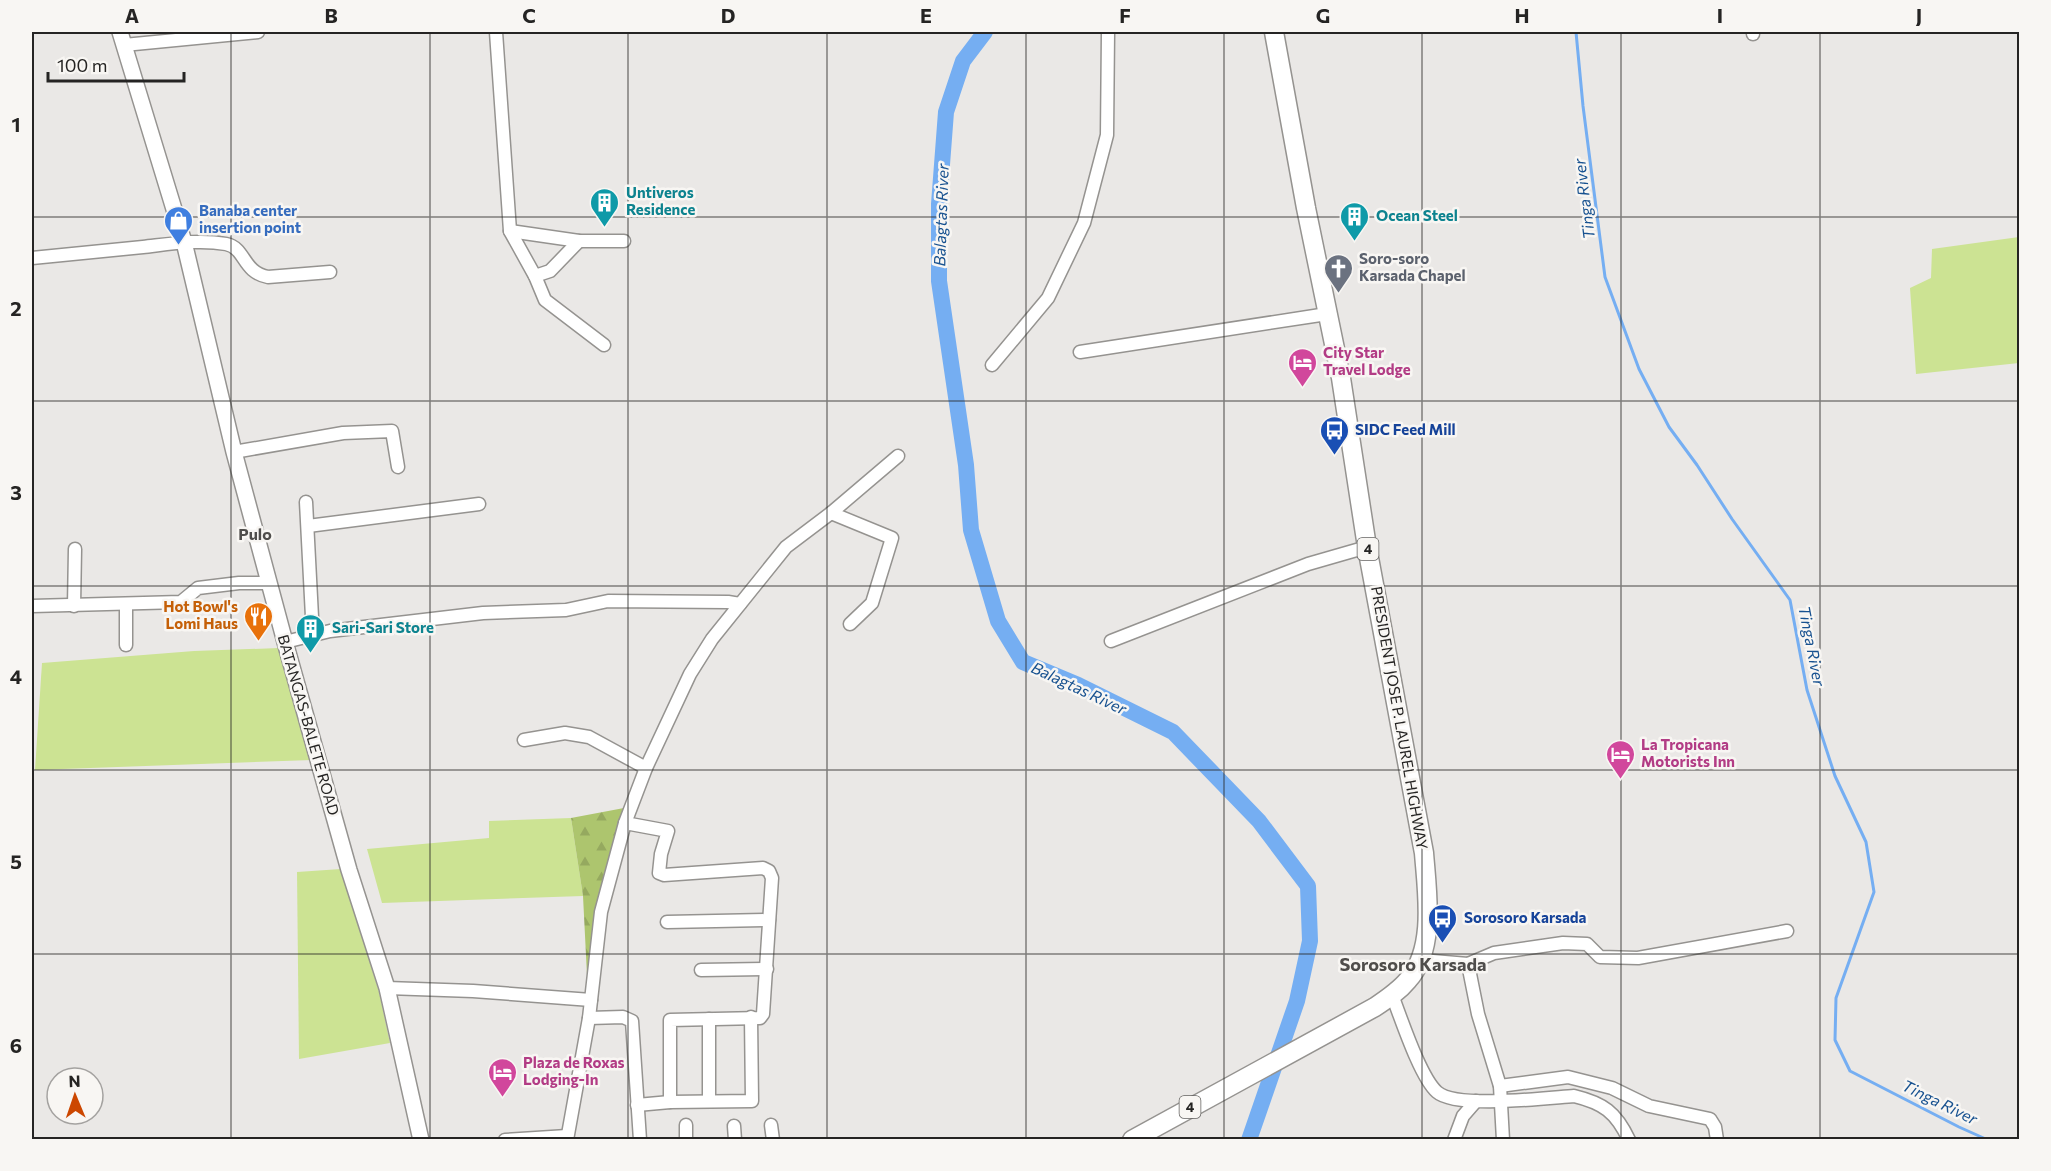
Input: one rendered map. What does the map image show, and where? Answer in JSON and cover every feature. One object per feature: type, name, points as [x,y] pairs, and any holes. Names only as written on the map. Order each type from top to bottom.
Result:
[{"type":"highway","name":"PRESIDENT JOSE P. LAUREL HIGHWAY","points":[[1132,1140],[1249,1075],[1290,1055],[1392,995],[1410,979],[1426,945],[1424,853],[1367,547],[1341,378],[1274,32]]},
{"type":"main road","name":"BATANGAS-BALETE ROAD","points":[[122,38],[184,242],[234,452],[285,642],[349,870],[387,988],[421,1140]]},
{"type":"street","points":[[122,38],[258,32]]},
{"type":"street","points":[[496,32],[510,231],[544,300],[604,345]]},
{"type":"street","points":[[992,365],[1048,298],[1084,223],[1107,135],[1108,32]]},
{"type":"street","points":[[510,231],[579,241],[624,241]]},
{"type":"street","points":[[534,276],[550,271],[579,241]]},
{"type":"street","points":[[32,258],[184,242],[235,246],[254,273],[268,277],[330,272]]},
{"type":"street","points":[[1080,352],[1327,314]]},
{"type":"street","points":[[234,452],[344,433],[392,431],[398,467]]},
{"type":"street","points":[[506,1140],[567,1138],[589,1018],[601,912],[625,823],[646,768],[690,674],[712,639],[786,547],[831,513],[898,456]]},
{"type":"street","points":[[306,502],[313,636]]},
{"type":"street","points":[[308,526],[478,504]]},
{"type":"street","points":[[831,513],[892,538],[872,603],[850,624]]},
{"type":"street","points":[[1111,641],[1308,564],[1367,547]]},
{"type":"street","points":[[74,606],[75,549]]},
{"type":"street","points":[[32,606],[181,602],[198,588],[239,583],[270,583]]},
{"type":"street","points":[[285,642],[330,631],[483,613],[566,610],[608,601],[740,604]]},
{"type":"street","points":[[126,604],[126,645]]},
{"type":"street","points":[[524,740],[565,733],[589,737],[646,768]]},
{"type":"street","points":[[625,823],[668,831],[658,868],[659,873],[664,875],[763,868],[769,871],[772,878],[763,1014],[760,1018],[670,1020],[670,1102]]},
{"type":"street","points":[[666,922],[769,920]]},
{"type":"street","points":[[1420,960],[1468,964],[1494,953],[1563,943],[1587,944],[1600,957],[1638,958],[1787,931]]},
{"type":"street","points":[[1468,964],[1478,1014],[1500,1086],[1503,1140]]},
{"type":"street","points":[[701,970],[767,969]]},
{"type":"street","points":[[387,988],[473,991],[591,1000]]},
{"type":"street","points":[[1392,995],[1426,1078],[1437,1093],[1450,1099],[1476,1101],[1574,1096],[1603,1105],[1615,1116],[1629,1140]]},
{"type":"street","points":[[589,1018],[623,1017],[632,1021],[640,1140]]},
{"type":"street","points":[[638,1105],[709,1100],[752,1101],[751,1017]]},
{"type":"street","points":[[709,1019],[709,1100]]},
{"type":"street","points":[[1500,1086],[1568,1077],[1594,1083],[1612,1088],[1649,1106],[1710,1119],[1715,1127],[1717,1140]]},
{"type":"street","points":[[1454,1140],[1463,1116],[1476,1101]]},
{"type":"street","points":[[686,1125],[686,1140]]},
{"type":"street","points":[[771,1125],[773,1140]]},
{"type":"street","points":[[734,1126],[735,1140]]},
{"type":"green space","points":[[2019,237],[2019,363],[1916,374],[1910,288],[1931,278],[1932,249]]},
{"type":"green space","points":[[279,648],[312,760],[35,770],[42,663],[194,651]]},
{"type":"green space","points":[[624,808],[610,854],[601,900],[588,995],[583,896],[571,818]]},
{"type":"green space","points":[[571,818],[583,896],[382,903],[367,849],[489,838],[489,821]]},
{"type":"green space","points":[[341,869],[379,992],[390,1043],[299,1059],[297,872]]},
{"type":"waterway","name":"Balagtas River","points":[[985,32],[963,61],[946,112],[939,204],[939,281],[966,465],[971,530],[998,621],[1023,662],[1078,685],[1173,732],[1259,821],[1308,886],[1310,941],[1297,1001],[1249,1140]]},
{"type":"waterway","name":"Tinga River","points":[[1576,32],[1605,277],[1639,369],[1669,427],[1790,600],[1807,690],[1835,776],[1866,842],[1874,892],[1836,998],[1835,1040],[1850,1071],[1988,1140]]},
{"type":"place","name":"Untiveros Residence","points":[[605,228]]},
{"type":"place","name":"Ocean Steel","points":[[1355,242]]},
{"type":"place","name":"Banaba center insertion point","points":[[178,246]]},
{"type":"place","name":"Soro-soro Karsada Chapel","points":[[1338,294]]},
{"type":"place","name":"City Star Travel Lodge","points":[[1302,388]]},
{"type":"place","name":"SIDC Feed Mill","points":[[1334,456]]},
{"type":"place","name":"Hot Bowl's Lomi Haus","points":[[259,642]]},
{"type":"place","name":"Sari-Sari Store","points":[[311,654]]},
{"type":"place","name":"La Tropicana Motorists Inn","points":[[1620,780]]},
{"type":"place","name":"Sorosoro Karsada","points":[[1443,944]]},
{"type":"place","name":"Plaza de Roxas Lodging-In","points":[[502,1098]]},
{"type":"district","name":"Pulo","points":[[255,534]]},
{"type":"district","name":"Sorosoro Karsada","points":[[1413,965]]}]
